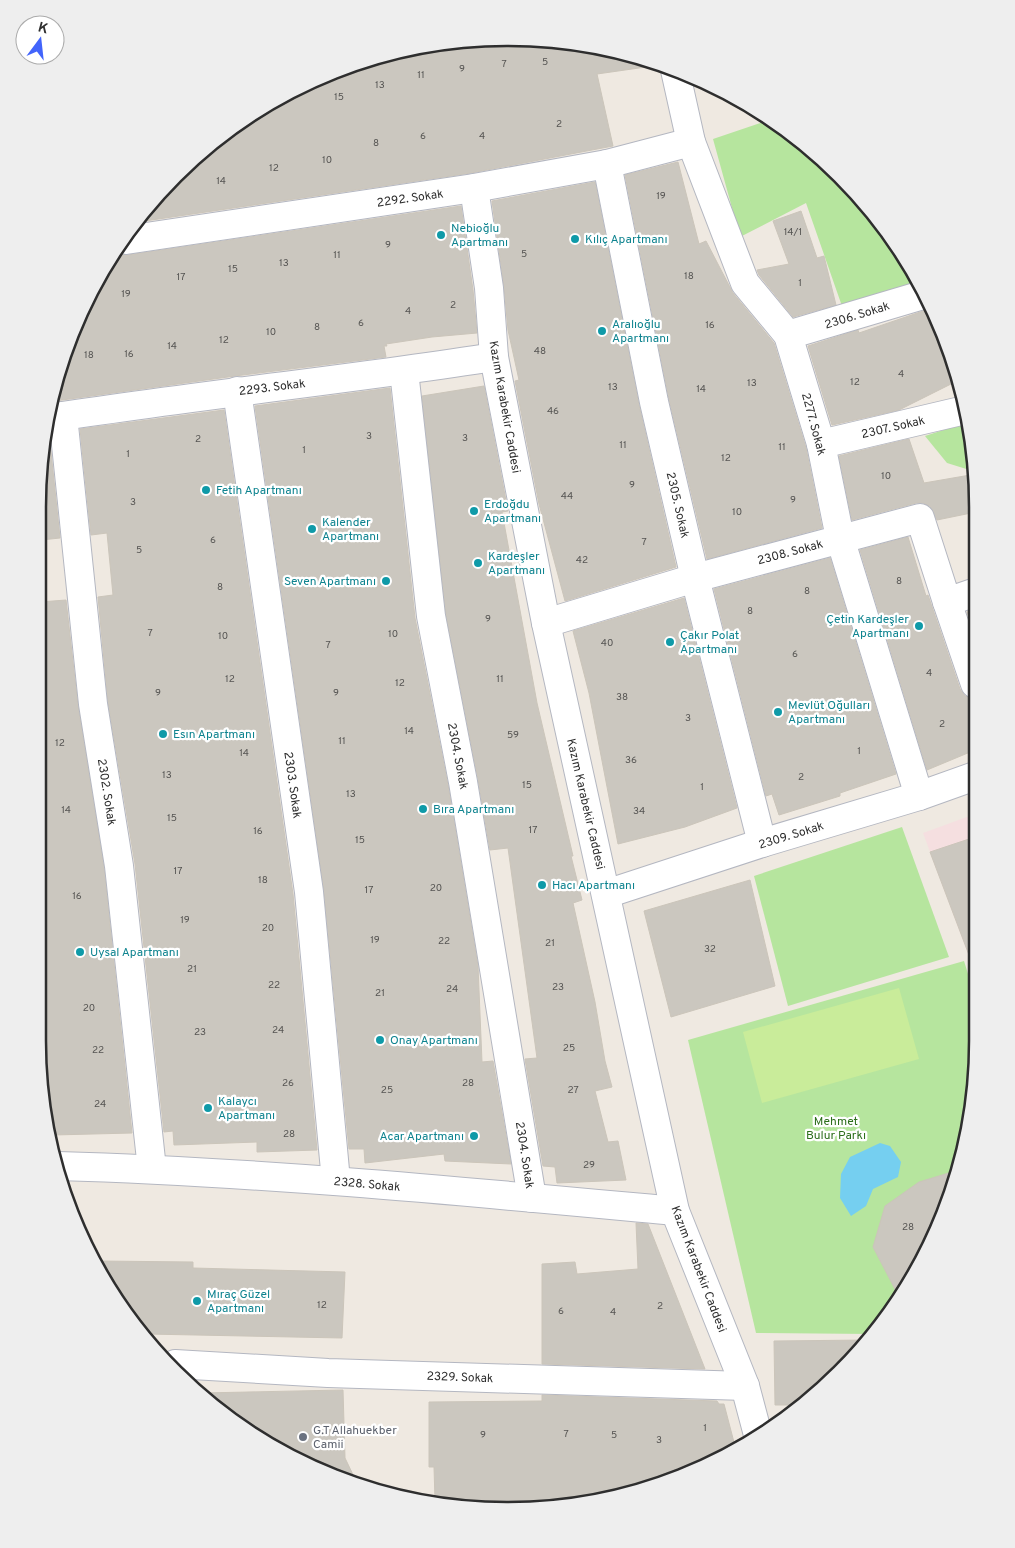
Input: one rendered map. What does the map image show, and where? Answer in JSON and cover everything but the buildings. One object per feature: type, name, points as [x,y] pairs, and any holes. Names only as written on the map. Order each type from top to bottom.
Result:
[{"type":"street","name":"2277. Sokak","points":[[676,78],[691,142],[745,283],[788,335],[821,444],[840,538],[919,796]]},
{"type":"street","name":"2292. Sokak","points":[[133,239],[474,188],[607,164],[691,142]]},
{"type":"street","name":"2305. Sokak","points":[[607,164],[654,402],[695,578],[762,843]]},
{"type":"street","name":"Kazım Karabekir Caddesi","points":[[474,188],[489,288],[494,357],[546,623],[675,1211],[745,1386],[758,1427]]},
{"type":"street","name":"2306. Sokak","points":[[788,335],[918,297]]},
{"type":"street","name":"2293. Sokak","points":[[57,417],[237,391],[404,371],[494,357]]},
{"type":"street","name":"2304. Sokak","points":[[404,371],[431,616],[463,782],[532,1198]]},
{"type":"street","name":"2303. Sokak","points":[[237,391],[309,892],[336,1181]]},
{"type":"street","name":"2307. Sokak","points":[[821,444],[958,412]]},
{"type":"street","name":"2302. Sokak","points":[[57,417],[93,704],[119,866],[152,1169]]},
{"type":"street","name":"2308. Sokak","points":[[546,623],[695,578],[920,518],[947,602]]},
{"type":"street","points":[[969,594],[947,602],[969,664]]},
{"type":"street","name":"2309. Sokak","points":[[606,894],[762,843],[919,796],[969,778]]},
{"type":"street","name":"2328. Sokak","points":[[64,1166],[152,1169],[336,1181],[675,1211]]},
{"type":"street","name":"2329. Sokak","points":[[178,1364],[328,1373],[745,1386]]},
{"type":"shaded area","points":[[969,816],[969,957],[923,833]]},
{"type":"green space","points":[[762,123],[764,124],[812,161],[834,181],[854,203],[891,251],[911,285],[843,309],[806,203],[740,237],[713,139]]},
{"type":"green space","points":[[961,424],[967,469],[947,463],[925,436]]},
{"type":"green space","points":[[902,827],[949,957],[788,1006],[754,876]]},
{"type":"green space","name":"Mehmet Bulur Parkı","points":[[964,961],[969,977],[968,1071],[965,1101],[953,1160],[934,1217],[921,1245],[891,1297],[863,1334],[756,1333],[688,1040]]},
{"type":"green space","points":[[899,988],[919,1059],[762,1103],[743,1032]]},
{"type":"water","points":[[880,1143],[890,1146],[901,1162],[898,1177],[873,1189],[866,1206],[851,1216],[840,1198],[841,1174],[850,1157]]},
{"type":"place","name":"Nebioğlu Apartmanı","points":[[441,235]]},
{"type":"place","name":"Kılıç Apartmanı","points":[[575,239]]},
{"type":"place","name":"Aralıoğlu Apartmanı","points":[[602,331]]},
{"type":"place","name":"Fetih Apartmanı","points":[[206,490]]},
{"type":"place","name":"Erdoğdu Apartmanı","points":[[474,511]]},
{"type":"place","name":"Kalender Apartmanı","points":[[312,529]]},
{"type":"place","name":"Kardeşler Apartmanı","points":[[478,563]]},
{"type":"place","name":"Seven Apartmanı","points":[[386,581]]},
{"type":"place","name":"Çetin Kardeşler Apartmanı","points":[[919,626]]},
{"type":"place","name":"Çakır Polat Apartmanı","points":[[670,642]]},
{"type":"place","name":"Mevlüt Oğulları Apartmanı","points":[[778,712]]},
{"type":"place","name":"Esın Apartmanı","points":[[163,734]]},
{"type":"place","name":"Bıra Apartmanı","points":[[423,809]]},
{"type":"place","name":"Hacı Apartmanı","points":[[542,885]]},
{"type":"place","name":"Uysal Apartmanı","points":[[80,952]]},
{"type":"place","name":"Onay Apartmanı","points":[[380,1040]]},
{"type":"place","name":"Kalaycı Apartmanı","points":[[208,1108]]},
{"type":"place","name":"Acar Apartmanı","points":[[474,1136]]},
{"type":"place","name":"Mıraç Güzel Apartmanı","points":[[197,1301]]},
{"type":"place","name":"G.T Allahuekber Camii","points":[[303,1437]]}]
